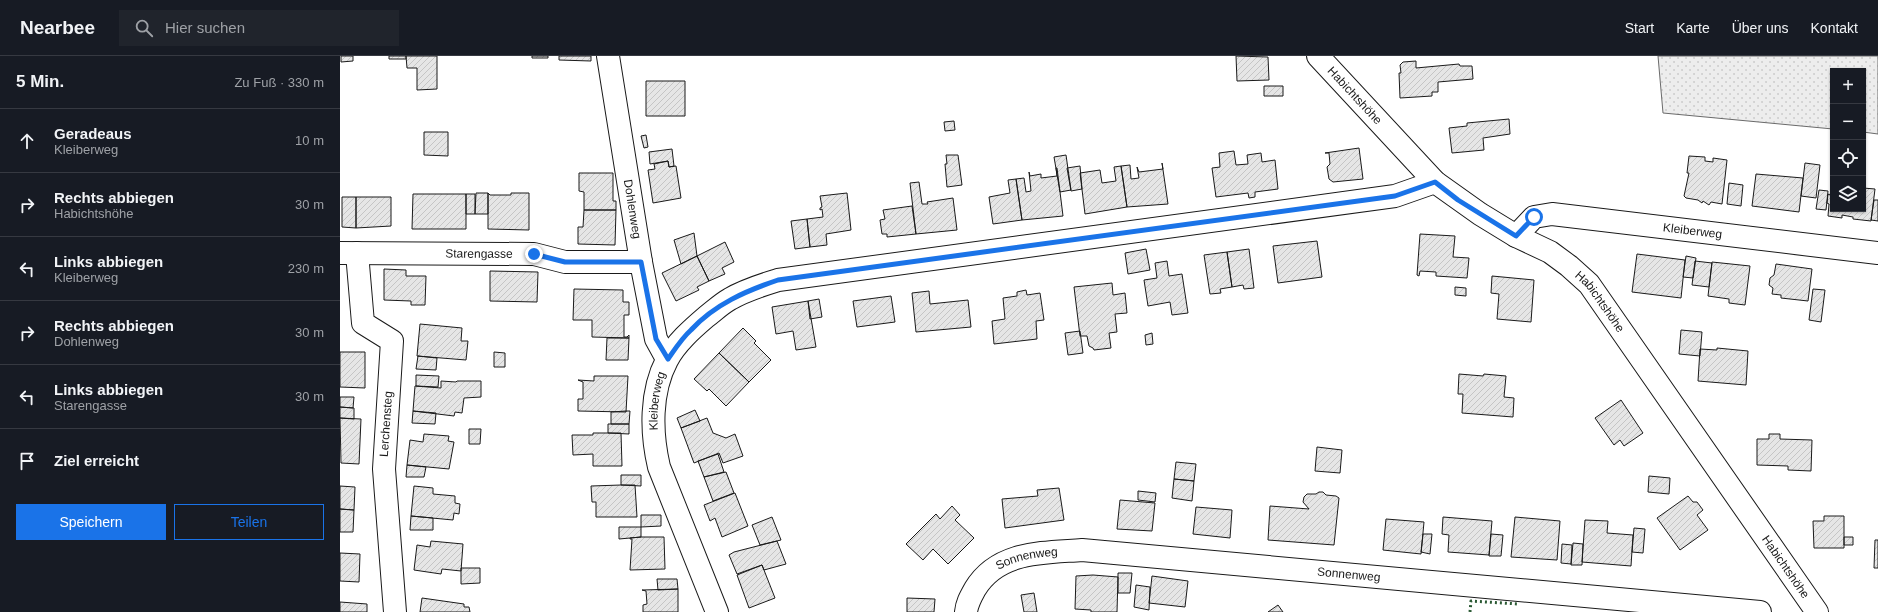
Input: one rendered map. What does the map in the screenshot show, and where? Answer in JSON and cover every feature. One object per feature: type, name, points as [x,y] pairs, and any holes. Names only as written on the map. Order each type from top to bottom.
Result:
[{"type":"street","name":"Dohlenweg","points":[[608,56],[641,262],[656,339],[668,359]]},
{"type":"street","name":"Habichtshöhe","points":[[1318,56],[1435,182],[1458,200],[1516,236],[1550,252],[1569,266],[1589,284],[1817,612]]},
{"type":"street","name":"Kleiberweg","points":[[717,612],[659,467],[655,450],[653,424],[659,380],[668,359],[690,330],[730,299],[749,290],[778,280],[1395,196],[1435,182]]},
{"type":"street","name":"Kleiberweg","points":[[1516,236],[1534,217],[1552,214],[1878,253]]},
{"type":"street","name":"Starengasse","points":[[349,253],[534,254],[565,262],[641,262]]},
{"type":"street","name":"Lerchensteg","points":[[349,253],[363,323],[392,340],[384,469],[395,612]]},
{"type":"street","name":"Sonnenweg","points":[[966,612],[967,603],[982,577],[1002,562],[1032,554],[1082,550],[1760,612]]},
{"type":"shaded area","points":[[1658,56],[1878,56],[1878,134],[1866,132],[1866,68],[1830,68],[1830,129],[1663,113]]},
{"type":"building","points":[[341,56],[353,56],[353,61],[341,62]]},
{"type":"building","points":[[389,56],[406,56],[406,59],[389,59]]},
{"type":"building","points":[[406,56],[437,56],[437,89],[417,90],[417,68],[407,68]]},
{"type":"building","points":[[532,56],[548,56],[548,58],[532,58]]},
{"type":"building","points":[[559,56],[591,56],[591,61],[559,60]]},
{"type":"building","points":[[1236,56],[1268,57],[1269,80],[1237,81]]},
{"type":"building","points":[[1416,61],[1416,68],[1459,64],[1460,66],[1472,66],[1473,79],[1438,82],[1438,92],[1432,92],[1432,96],[1400,98],[1400,65],[1403,62]]},
{"type":"building","points":[[646,81],[685,81],[685,116],[646,116]]},
{"type":"building","points":[[1264,86],[1283,86],[1283,96],[1264,96]]},
{"type":"building","points":[[1509,119],[1510,134],[1483,138],[1484,150],[1452,153],[1449,128],[1467,126],[1467,123]]},
{"type":"building","points":[[954,121],[955,130],[945,131],[944,122]]},
{"type":"building","points":[[424,132],[448,132],[448,156],[424,155]]},
{"type":"building","points":[[646,135],[648,147],[644,148],[641,136]]},
{"type":"building","points":[[1359,148],[1363,179],[1333,182],[1329,179],[1327,167],[1330,164],[1329,153],[1325,153]]},
{"type":"building","points":[[672,149],[674,166],[669,167],[668,161],[650,164],[649,152]]},
{"type":"building","points":[[1234,151],[1236,165],[1248,164],[1247,155],[1261,153],[1262,162],[1275,160],[1278,189],[1255,192],[1255,197],[1249,198],[1248,193],[1216,197],[1212,168],[1220,167],[1219,153]]},
{"type":"building","points":[[946,155],[958,155],[962,185],[947,187],[945,164],[947,164]]},
{"type":"building","points":[[1066,155],[1071,190],[1060,192],[1054,157]]},
{"type":"building","points":[[1689,156],[1705,157],[1705,161],[1713,162],[1713,158],[1727,160],[1722,204],[1711,202],[1709,205],[1703,201],[1702,203],[1698,200],[1686,198],[1684,196],[1689,173],[1687,173]]},
{"type":"building","points":[[668,161],[669,167],[676,166],[681,198],[653,203],[648,170],[655,169],[654,164]]},
{"type":"building","points":[[1805,163],[1820,165],[1816,198],[1801,196]]},
{"type":"building","points":[[1130,165],[1131,179],[1139,178],[1137,167],[1139,172],[1163,169],[1168,204],[1127,207],[1121,166]]},
{"type":"building","points":[[1080,166],[1082,189],[1071,191],[1067,168]]},
{"type":"building","points":[[1121,166],[1127,207],[1085,214],[1080,173],[1100,170],[1102,183],[1116,181],[1114,167]]},
{"type":"building","points":[[1056,168],[1063,216],[1022,220],[1016,179],[1024,178],[1026,192],[1031,191],[1029,172],[1030,176],[1041,174],[1041,178],[1057,176]]},
{"type":"building","points":[[579,173],[613,173],[613,201],[616,201],[616,210],[584,210],[584,192],[579,191]]},
{"type":"building","points":[[1756,174],[1803,178],[1799,212],[1752,206]]},
{"type":"building","points":[[1016,179],[1022,220],[993,224],[989,197],[1010,193],[1008,180]]},
{"type":"building","points":[[919,182],[922,204],[953,198],[957,230],[916,234],[910,183]]},
{"type":"building","points":[[1729,183],[1743,185],[1741,206],[1727,204]]},
{"type":"building","points":[[1866,188],[1875,189],[1871,221],[1853,219],[1853,217],[1842,215],[1842,218],[1828,216],[1828,194],[1830,195],[1830,212],[1866,212]]},
{"type":"building","points":[[1819,190],[1828,191],[1826,210],[1816,209]]},
{"type":"building","points":[[476,193],[488,193],[488,214],[475,214]]},
{"type":"building","points":[[488,193],[490,195],[511,195],[511,193],[529,193],[529,230],[488,229]]},
{"type":"building","points":[[847,193],[851,230],[826,234],[827,245],[810,247],[807,219],[823,217],[822,209],[820,210],[822,207],[820,196]]},
{"type":"building","points":[[413,194],[466,194],[466,229],[412,229]]},
{"type":"building","points":[[466,194],[475,194],[475,214],[466,214]]},
{"type":"building","points":[[342,197],[356,197],[356,228],[342,227]]},
{"type":"building","points":[[356,197],[391,197],[391,226],[356,228]]},
{"type":"building","points":[[1874,200],[1878,200],[1878,221],[1871,220]]},
{"type":"building","points":[[912,206],[916,234],[887,237],[887,234],[882,234],[880,220],[885,219],[883,210]]},
{"type":"building","points":[[584,210],[616,210],[615,245],[578,244],[578,227],[583,227]]},
{"type":"building","points":[[807,219],[810,247],[795,249],[791,221]]},
{"type":"building","points":[[694,233],[697,256],[681,264],[674,240]]},
{"type":"building","points":[[1420,234],[1455,236],[1453,257],[1469,258],[1467,278],[1436,276],[1436,272],[1420,271],[1419,276],[1417,275]]},
{"type":"building","points":[[1317,241],[1322,277],[1278,283],[1273,246]]},
{"type":"building","points":[[725,242],[734,262],[722,268],[725,274],[709,281],[697,256]]},
{"type":"building","points":[[1146,249],[1150,270],[1128,274],[1125,253]]},
{"type":"building","points":[[1249,249],[1254,288],[1244,289],[1243,285],[1232,287],[1227,252]]},
{"type":"building","points":[[1227,252],[1232,287],[1220,289],[1221,293],[1210,294],[1204,255]]},
{"type":"building","points":[[1637,254],[1685,260],[1681,298],[1632,292]]},
{"type":"building","points":[[697,256],[709,281],[697,287],[699,290],[676,301],[662,273]]},
{"type":"building","points":[[1686,256],[1696,258],[1693,278],[1683,277]]},
{"type":"building","points":[[1167,261],[1169,276],[1182,274],[1188,313],[1172,315],[1170,302],[1148,306],[1144,280],[1157,278],[1155,263]]},
{"type":"building","points":[[1695,261],[1712,263],[1709,287],[1692,285]]},
{"type":"building","points":[[1712,262],[1750,266],[1745,305],[1729,303],[1729,299],[1708,296]]},
{"type":"building","points":[[1776,264],[1812,269],[1808,301],[1781,298],[1781,295],[1772,294],[1773,288],[1769,285],[1770,278],[1774,275]]},
{"type":"building","points":[[384,269],[406,270],[406,276],[426,276],[425,305],[411,305],[411,301],[384,300]]},
{"type":"building","points":[[490,271],[538,272],[537,302],[490,301]]},
{"type":"building","points":[[1492,276],[1534,280],[1531,322],[1497,319],[1499,294],[1491,293]]},
{"type":"building","points":[[1112,283],[1113,295],[1125,293],[1127,313],[1115,314],[1117,332],[1109,333],[1111,348],[1094,350],[1089,346],[1087,336],[1080,336],[1074,287]]},
{"type":"building","points":[[1455,287],[1466,288],[1466,296],[1455,295]]},
{"type":"building","points":[[574,289],[623,290],[623,302],[629,302],[629,315],[624,315],[624,337],[629,335],[629,338],[592,337],[592,320],[573,320]]},
{"type":"building","points":[[1813,289],[1825,290],[1821,322],[1809,320]]},
{"type":"building","points":[[1026,290],[1027,295],[1040,293],[1044,320],[1036,321],[1037,339],[994,344],[992,321],[1005,319],[1003,298],[1017,296],[1017,292]]},
{"type":"building","points":[[929,291],[930,304],[968,300],[971,327],[916,332],[912,293]]},
{"type":"building","points":[[891,296],[895,322],[857,327],[853,301]]},
{"type":"building","points":[[819,299],[822,317],[810,319],[808,301]]},
{"type":"building","points":[[808,301],[816,347],[796,350],[793,331],[776,334],[772,307]]},
{"type":"building","points":[[420,324],[462,328],[461,341],[468,341],[466,360],[417,356]]},
{"type":"building","points":[[743,328],[756,341],[754,343],[771,360],[749,382],[719,353]]},
{"type":"building","points":[[1681,330],[1702,332],[1700,356],[1679,354]]},
{"type":"building","points":[[1080,331],[1083,353],[1068,355],[1065,333]]},
{"type":"building","points":[[1152,333],[1153,344],[1146,345],[1145,335]]},
{"type":"building","points":[[607,338],[629,338],[628,360],[606,360]]},
{"type":"building","points":[[1717,348],[1748,351],[1746,385],[1698,381],[1700,349],[1717,350]]},
{"type":"building","points":[[340,352],[365,352],[365,388],[340,387]]},
{"type":"building","points":[[494,352],[505,353],[505,367],[494,367]]},
{"type":"building","points":[[719,353],[749,382],[726,406],[709,389],[707,391],[694,379]]},
{"type":"building","points":[[418,356],[437,358],[436,370],[416,369]]},
{"type":"building","points":[[1459,374],[1506,376],[1504,397],[1514,398],[1513,417],[1462,413],[1463,394],[1458,394]]},
{"type":"building","points":[[416,375],[439,376],[438,387],[416,386]]},
{"type":"building","points":[[594,376],[628,376],[626,412],[578,411],[578,399],[583,399],[583,382],[578,380],[594,381]]},
{"type":"building","points":[[441,381],[481,381],[481,397],[464,398],[462,413],[455,412],[454,416],[413,411],[415,386],[441,388]]},
{"type":"building","points":[[340,397],[354,397],[353,408],[340,407]]},
{"type":"building","points":[[1621,400],[1643,433],[1624,446],[1620,440],[1614,445],[1595,418]]},
{"type":"building","points":[[340,407],[354,408],[354,419],[340,418]]},
{"type":"building","points":[[695,410],[700,421],[681,428],[677,418]]},
{"type":"building","points":[[413,411],[436,413],[435,424],[412,423]]},
{"type":"building","points":[[630,411],[629,424],[611,424],[611,412]]},
{"type":"building","points":[[340,418],[361,419],[359,464],[341,463]]},
{"type":"building","points":[[707,418],[713,433],[726,438],[735,434],[743,456],[723,463],[719,453],[694,463],[681,428]]},
{"type":"building","points":[[608,424],[629,424],[629,434],[608,433]]},
{"type":"building","points":[[469,429],[481,429],[480,444],[469,444]]},
{"type":"building","points":[[593,433],[621,433],[622,466],[593,466],[593,454],[573,455],[572,435],[593,435]]},
{"type":"building","points":[[424,434],[449,436],[448,441],[454,442],[449,469],[407,465],[410,440],[423,442]]},
{"type":"building","points":[[1769,434],[1780,434],[1780,439],[1812,440],[1811,471],[1788,470],[1788,466],[1757,465],[1757,439],[1769,439]]},
{"type":"building","points":[[1317,447],[1342,450],[1340,473],[1315,471]]},
{"type":"building","points":[[718,454],[724,472],[704,477],[698,461]]},
{"type":"building","points":[[1176,462],[1196,464],[1194,481],[1174,479]]},
{"type":"building","points":[[407,465],[426,467],[424,477],[406,477]]},
{"type":"building","points":[[726,472],[734,493],[713,501],[704,477]]},
{"type":"building","points":[[621,475],[641,475],[641,486],[621,485]]},
{"type":"building","points":[[1649,476],[1670,478],[1669,494],[1648,492]]},
{"type":"building","points":[[1174,479],[1194,481],[1192,501],[1172,498]]},
{"type":"building","points":[[635,485],[637,517],[596,517],[596,502],[592,502],[591,486]]},
{"type":"building","points":[[340,486],[355,487],[354,510],[340,509]]},
{"type":"building","points":[[414,486],[433,488],[433,494],[455,496],[455,503],[460,504],[459,514],[454,513],[453,520],[411,516]]},
{"type":"building","points":[[1059,488],[1064,520],[1005,528],[1002,499],[1038,496],[1037,490]]},
{"type":"building","points":[[1138,491],[1156,493],[1155,502],[1138,500]]},
{"type":"building","points":[[1319,492],[1339,498],[1334,545],[1268,540],[1270,506],[1309,509],[1303,502],[1304,497],[1307,494],[1316,494]]},
{"type":"building","points":[[735,493],[748,526],[722,537],[715,518],[710,521],[704,505]]},
{"type":"building","points":[[1688,496],[1693,502],[1697,502],[1703,510],[1697,515],[1708,530],[1680,550],[1657,518]]},
{"type":"building","points":[[1120,500],[1155,503],[1152,531],[1117,529]]},
{"type":"building","points":[[952,506],[960,515],[955,520],[974,538],[948,564],[933,549],[923,560],[906,544],[936,514],[940,519]]},
{"type":"building","points":[[1196,507],[1232,510],[1230,538],[1193,534]]},
{"type":"building","points":[[340,509],[354,510],[353,532],[340,532]]},
{"type":"building","points":[[641,515],[661,515],[661,526],[641,527]]},
{"type":"building","points":[[411,516],[433,518],[433,530],[410,530]]},
{"type":"building","points":[[1824,516],[1844,516],[1844,548],[1814,548],[1813,521],[1824,521]]},
{"type":"building","points":[[772,517],[781,540],[760,545],[752,525]]},
{"type":"building","points":[[1443,517],[1492,521],[1489,555],[1448,552],[1449,535],[1442,534]]},
{"type":"building","points":[[1515,517],[1560,521],[1557,560],[1511,557]]},
{"type":"building","points":[[1386,519],[1424,522],[1421,554],[1383,550]]},
{"type":"building","points":[[1585,520],[1608,521],[1607,533],[1633,535],[1631,566],[1582,562]]},
{"type":"building","points":[[619,527],[641,527],[641,537],[619,539]]},
{"type":"building","points":[[1634,528],[1645,529],[1643,553],[1632,552]]},
{"type":"building","points":[[1423,534],[1432,534],[1430,554],[1421,552]]},
{"type":"building","points":[[1491,534],[1503,535],[1501,556],[1489,556]]},
{"type":"building","points":[[664,537],[665,569],[630,570],[632,539],[630,538]]},
{"type":"building","points":[[1844,537],[1853,537],[1853,545],[1844,545]]},
{"type":"building","points":[[1875,540],[1878,540],[1878,568],[1874,568]]},
{"type":"building","points":[[431,541],[463,544],[461,571],[442,569],[441,574],[414,570],[417,545],[430,547]]},
{"type":"building","points":[[777,541],[786,564],[764,570],[762,565],[737,574],[729,555],[734,552]]},
{"type":"building","points":[[1573,543],[1583,544],[1582,565],[1571,565]]},
{"type":"building","points":[[1562,544],[1572,545],[1571,564],[1561,563]]},
{"type":"building","points":[[340,553],[360,554],[359,582],[340,581]]},
{"type":"building","points":[[762,565],[775,598],[749,608],[737,575]]},
{"type":"building","points":[[461,568],[480,568],[480,583],[461,584]]},
{"type":"building","points":[[1118,573],[1132,573],[1130,593],[1118,593]]},
{"type":"building","points":[[1093,575],[1118,577],[1117,612],[1091,612],[1091,610],[1075,609],[1076,576]]},
{"type":"building","points":[[1152,576],[1188,581],[1185,607],[1149,603]]},
{"type":"building","points":[[657,579],[677,579],[678,589],[658,590]]},
{"type":"building","points":[[1136,585],[1150,587],[1149,610],[1134,607]]},
{"type":"building","points":[[678,589],[678,612],[643,612],[643,605],[647,604],[646,591],[642,590]]},
{"type":"building","points":[[1034,593],[1037,612],[1024,612],[1021,595]]},
{"type":"building","points":[[422,598],[464,604],[464,607],[469,607],[470,612],[420,612]]},
{"type":"building","points":[[907,598],[935,599],[934,612],[907,612]]},
{"type":"building","points":[[340,602],[367,604],[367,612],[340,612]]},
{"type":"building","points":[[1278,605],[1283,612],[1268,612]]},
{"type":"hedge","points":[[1470,612],[1471,601],[1518,604]]},
{"type":"route","points":[[534,254],[565,262],[641,262],[656,339],[668,359],[690,330],[717,308],[730,299],[749,290],[778,280],[1395,196],[1435,182],[1458,200],[1516,236],[1534,217]]}]
